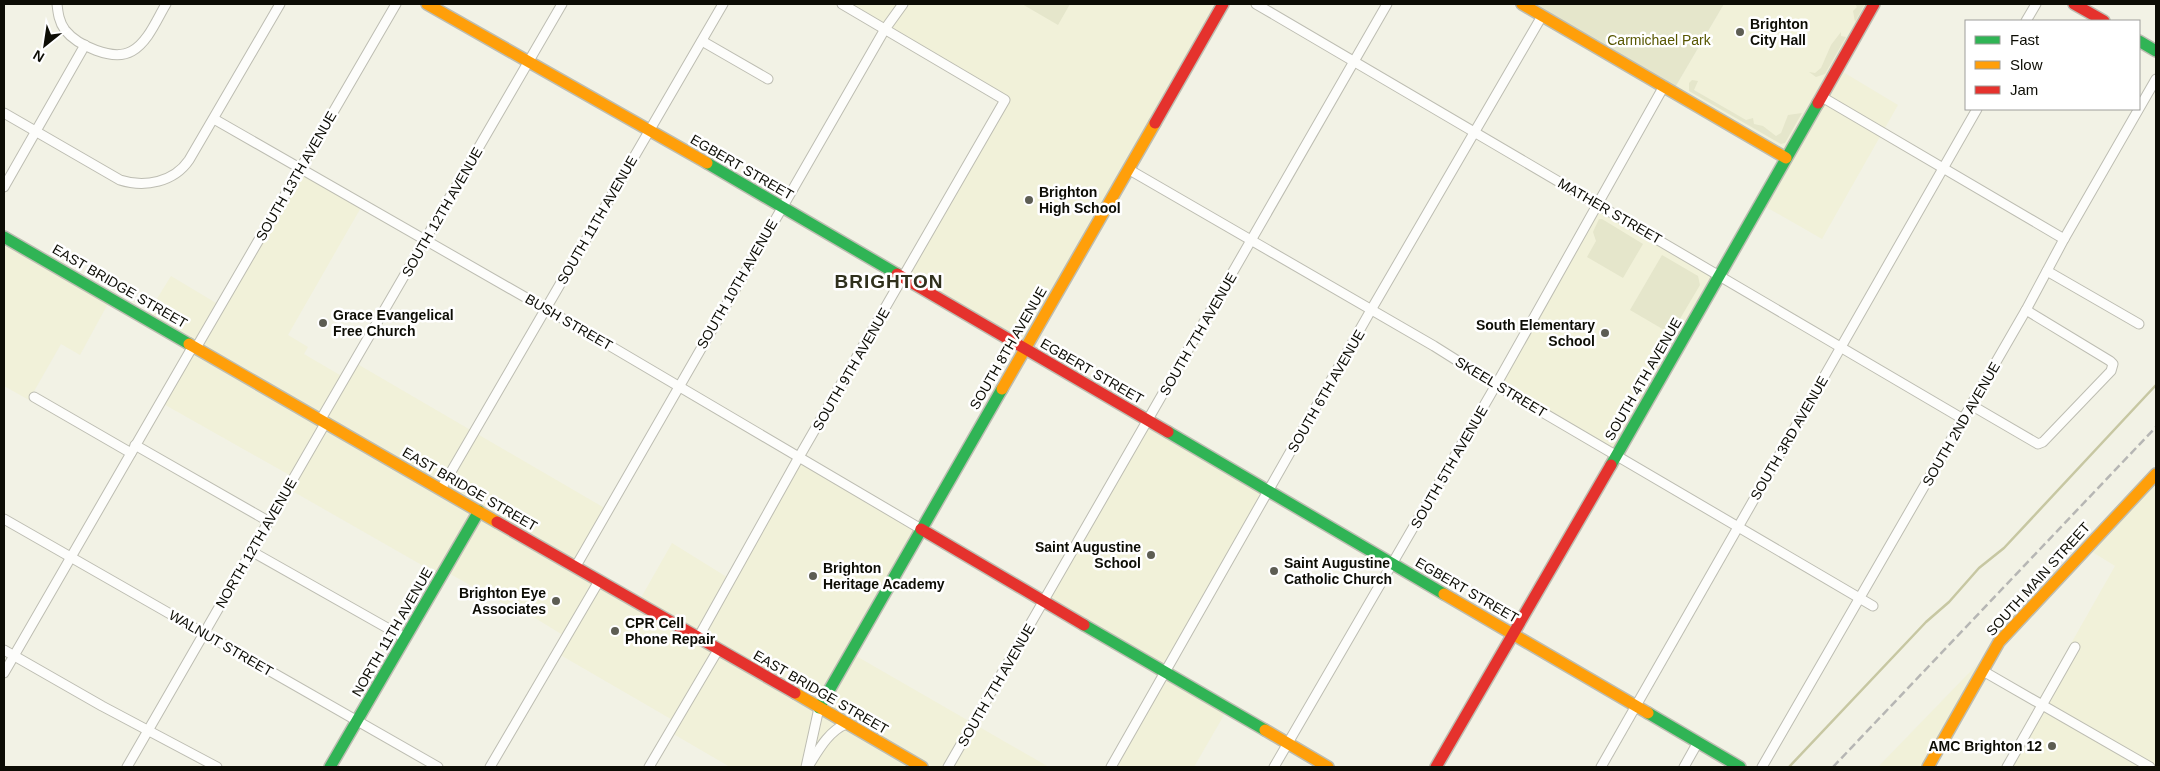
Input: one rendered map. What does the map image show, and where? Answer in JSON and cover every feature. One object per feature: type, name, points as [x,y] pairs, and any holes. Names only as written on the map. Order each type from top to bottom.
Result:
[{"type":"street","points":[[57,4],[63,27],[69,34],[85,45],[105,54],[116,55],[130,52],[140,45],[166,4]]},
{"type":"street","points":[[4,113],[120,180],[141,184],[166,179],[186,165],[280,4]]},
{"type":"street","name":"SOUTH 13TH AVENUE","points":[[4,673],[133,449],[301,168],[396,4]]},
{"type":"street","name":"EGBERT STREET","points":[[427,4],[781,207],[1740,767]]},
{"type":"street","name":"SOUTH 12TH AVENUE","points":[[323,421],[425,240],[562,4]]},
{"type":"street","name":"SOUTH 11TH AVENUE","points":[[441,489],[723,4]]},
{"type":"street","points":[[842,4],[885,29]]},
{"type":"street","name":"SOUTH 10TH AVENUE","points":[[576,566],[781,207],[885,29],[903,4]]},
{"type":"street","name":"SOUTH 8TH AVENUE","points":[[819,708],[1223,4]]},
{"type":"street","name":"MATHER STREET","points":[[1256,4],[1963,418]]},
{"type":"street","name":"SOUTH 7TH AVENUE","points":[[948,767],[1387,4]]},
{"type":"street","points":[[1522,4],[1786,158]]},
{"type":"street","name":"SOUTH 4TH AVENUE","points":[[1436,767],[1720,276],[1874,4]]},
{"type":"street","points":[[2027,20],[2036,4]]},
{"type":"street","points":[[2074,4],[2102,20]]},
{"type":"street","name":"SOUTH 6TH AVENUE","points":[[1111,767],[1474,131],[1542,16]]},
{"type":"street","name":"SOUTH 9TH AVENUE","points":[[698,638],[798,457],[903,279],[1005,100],[885,29]]},
{"type":"street","points":[[702,41],[768,80]]},
{"type":"street","points":[[2140,42],[2156,51]]},
{"type":"street","points":[[4,187],[85,45]]},
{"type":"street","name":"SOUTH 2ND AVENUE","points":[[2140,107],[2156,79]]},
{"type":"street","name":"SOUTH 5TH AVENUE","points":[[1274,767],[1496,385],[1664,86]]},
{"type":"street","points":[[1822,96],[2064,239]]},
{"type":"street","name":"SOUTH 3RD AVENUE","points":[[1601,767],[1976,110]]},
{"type":"street","name":"SOUTH 2ND AVENUE","points":[[1762,767],[1861,599],[2138,110]]},
{"type":"street","name":"BUSH STREET","points":[[214,119],[545,308],[921,529]]},
{"type":"street","name":"SKEEL STREET","points":[[1128,170],[1372,310],[1873,606]]},
{"type":"street","name":"EAST BRIDGE STREET","points":[[4,237],[922,767]]},
{"type":"street","points":[[2047,271],[2139,324]]},
{"type":"street","points":[[1971,405],[2038,444],[2043,442],[2113,369],[2113,364],[2110,360],[2026,310]]},
{"type":"street","points":[[34,397],[268,521]]},
{"type":"street","name":"NORTH 12TH AVENUE","points":[[127,767],[205,633],[323,421]]},
{"type":"street","name":"SOUTH MAIN STREET","points":[[1928,767],[1999,642],[2156,474]]},
{"type":"street","name":"NORTH 11TH AVENUE","points":[[330,767],[478,512]]},
{"type":"street","name":"WALNUT STREET","points":[[4,519],[438,767]]},
{"type":"street","points":[[921,529],[1328,767]]},
{"type":"street","points":[[251,551],[406,638]]},
{"type":"street","points":[[490,767],[599,580]]},
{"type":"street","points":[[2007,767],[2075,647]]},
{"type":"street","points":[[4,650],[102,706],[149,729],[217,767]]},
{"type":"street","points":[[649,767],[718,650]]},
{"type":"street","points":[[1983,671],[2150,767]]},
{"type":"street","points":[[807,767],[819,708]]},
{"type":"street","points":[[807,767],[831,733],[836,728],[846,724]]},
{"type":"street","points":[[1684,767],[1698,742]]},
{"type":"shaded area","name":"Brighton High School","points":[[842,4],[1223,4],[1025,349],[903,279],[1005,100]]},
{"type":"shaded area","points":[[1724,4],[1874,4],[1838,69],[1898,105],[1822,239],[1759,203],[1785,158],[1673,91]]},
{"type":"shaded area","points":[[301,168],[363,204],[288,335],[308,347],[304,354],[345,378],[354,362],[608,510],[576,566],[638,603],[672,543],[730,579],[799,457],[921,529],[851,653],[1049,767],[730,767],[670,732],[676,722],[557,653],[566,637],[509,602],[507,606],[445,571],[441,576],[287,488],[293,477],[160,402],[192,346],[145,318],[171,276],[221,306]]},
{"type":"shaded area","name":"South Elementary School","points":[[1597,204],[1719,275],[1616,454],[1495,385]]},
{"type":"shaded area","points":[[4,237],[111,298],[80,355],[61,344],[29,400],[4,386]]},
{"type":"shaded area","name":"Saint Augustine School","points":[[1147,421],[1269,491],[1166,672],[1045,600]]},
{"type":"shaded area","points":[[2156,474],[2156,767],[2001,767],[2115,566],[2086,548]]},
{"type":"shaded area","points":[[1999,642],[1928,767],[1878,767]]},
{"type":"shaded area","points":[[1166,672],[1228,708],[1194,767],[1111,767]]},
{"type":"green space","points":[[1022,4],[1070,4],[1058,25]]},
{"type":"green space","name":"Carmichael Park","points":[[1522,4],[1724,4],[1673,91]]},
{"type":"green space","points":[[1855,4],[1865,4],[1855,22],[1853,11],[1857,7]]},
{"type":"green space","points":[[1841,32],[1841,36],[1846,37],[1825,74],[1816,77],[1809,72],[1815,73],[1821,68],[1831,45]]},
{"type":"green space","points":[[1692,80],[1698,81],[1694,90],[1746,120],[1753,118],[1754,124],[1763,126],[1776,136],[1781,133],[1788,115],[1802,113],[1785,143],[1781,144],[1689,91],[1689,83]]},
{"type":"green space","points":[[1599,219],[1643,244],[1623,278],[1587,257],[1596,241],[1593,232]]},
{"type":"green space","points":[[1662,255],[1698,276],[1700,285],[1671,334],[1630,310]]},
{"type":"waterway","points":[[1789,767],[1926,622],[1949,602],[1979,568],[2004,548],[2156,385]]},
{"type":"railway","points":[[1833,767],[2156,427]]},
{"type":"traffic: fast","points":[[2140,42],[2156,51]]},
{"type":"traffic: fast","points":[[1611,465],[1818,103]]},
{"type":"traffic: fast","points":[[707,163],[897,274]]},
{"type":"traffic: fast","points":[[4,237],[189,344]]},
{"type":"traffic: fast","points":[[819,708],[1002,389]]},
{"type":"traffic: fast","points":[[1168,432],[1444,594]]},
{"type":"traffic: fast","points":[[330,767],[479,511]]},
{"type":"traffic: fast","points":[[1084,625],[1265,730]]},
{"type":"traffic: fast","points":[[1648,713],[1740,767]]},
{"type":"traffic: slow","points":[[427,4],[707,163]]},
{"type":"traffic: slow","points":[[1522,4],[1786,158]]},
{"type":"traffic: slow","points":[[1002,389],[1155,123]]},
{"type":"traffic: slow","points":[[189,344],[497,522]]},
{"type":"traffic: slow","points":[[1928,767],[1999,642],[2156,474]]},
{"type":"traffic: slow","points":[[1444,594],[1648,713]]},
{"type":"traffic: slow","points":[[795,693],[922,767]]},
{"type":"traffic: slow","points":[[1265,730],[1328,767]]},
{"type":"traffic: jam","points":[[1155,123],[1223,4]]},
{"type":"traffic: jam","points":[[1818,103],[1874,4]]},
{"type":"traffic: jam","points":[[2074,4],[2102,20]]},
{"type":"traffic: jam","points":[[897,274],[1168,432]]},
{"type":"traffic: jam","points":[[1436,767],[1611,465]]},
{"type":"traffic: jam","points":[[497,522],[795,693]]},
{"type":"traffic: jam","points":[[921,529],[1084,625]]},
{"type":"place","name":"Brighton City Hall","points":[[1740,32]]},
{"type":"place","name":"Brighton High School","points":[[1029,200]]},
{"type":"place","name":"Grace Evangelical Free Church","points":[[323,323]]},
{"type":"place","name":"South Elementary School","points":[[1605,333]]},
{"type":"place","name":"Saint Augustine School","points":[[1151,555]]},
{"type":"place","name":"Saint Augustine Catholic Church","points":[[1274,571]]},
{"type":"place","name":"Brighton Heritage Academy","points":[[813,576]]},
{"type":"place","name":"Brighton Eye Associates","points":[[556,601]]},
{"type":"place","name":"CPR Cell Phone Repair","points":[[615,631]]},
{"type":"place","name":"AMC Brighton 12","points":[[2052,746]]},
{"type":"district","name":"BRIGHTON","points":[[889,281]]}]
